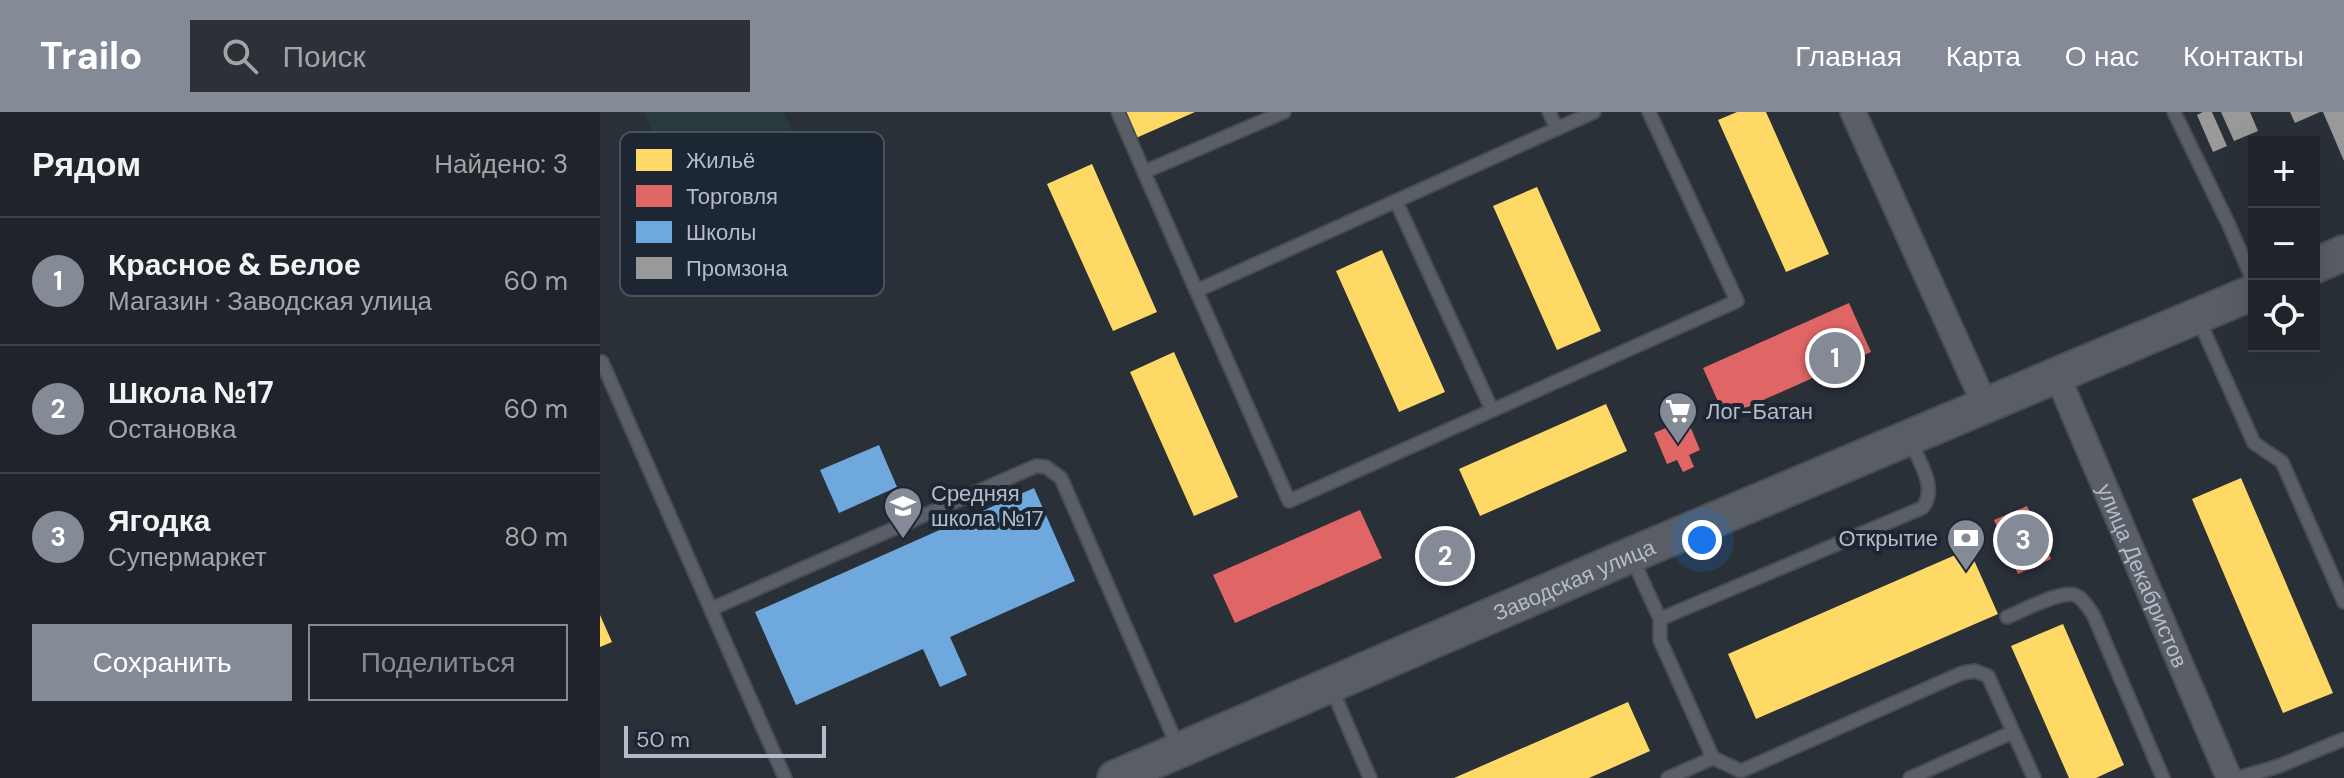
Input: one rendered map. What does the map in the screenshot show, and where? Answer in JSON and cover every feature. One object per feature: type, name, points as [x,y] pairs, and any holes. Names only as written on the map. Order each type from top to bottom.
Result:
[{"type":"street","points":[[1853,112],[1985,405]]},
{"type":"street","points":[[2320,263],[2344,253]]},
{"type":"street","name":"Заводская улица","points":[[1115,778],[1631,555],[2248,295]]},
{"type":"street","name":"улица Декабристов","points":[[2057,375],[2229,778]]},
{"type":"lane","points":[[1118,112],[1289,501],[1737,301],[1649,112]]},
{"type":"lane","points":[[1144,172],[1284,112]]},
{"type":"lane","points":[[1549,112],[1557,129]]},
{"type":"lane","points":[[1196,291],[1594,112]]},
{"type":"lane","points":[[2174,112],[2253,280]]},
{"type":"lane","points":[[1396,201],[1492,410]]},
{"type":"lane","points":[[2197,316],[2254,443],[2282,462],[2344,602]]},
{"type":"lane","points":[[602,362],[785,778]]},
{"type":"lane","points":[[1660,619],[1922,508],[1929,501],[1930,489],[1908,437]]},
{"type":"lane","points":[[711,609],[1036,466],[1046,467],[1061,478],[1179,750]]},
{"type":"lane","points":[[1631,555],[1660,619],[1660,640],[1713,758],[1741,771],[1962,673],[1975,671],[1988,676],[2034,778]]},
{"type":"lane","points":[[2007,617],[2061,595],[2075,595],[2084,601],[2093,614],[2163,778]]},
{"type":"lane","points":[[1330,685],[1370,778]]},
{"type":"lane","points":[[1910,778],[2013,732]]},
{"type":"lane","points":[[2238,778],[2279,766],[2344,739]]},
{"type":"lane","points":[[1668,778],[1713,758]]},
{"type":"green space","points":[[644,112],[784,112],[793,132],[653,132]]},
{"type":"building: Жильё","points":[[1125,112],[1195,112],[1136,138]]},
{"type":"building: Жильё","points":[[1737,112],[1766,112],[1829,254],[1786,272],[1718,120]]},
{"type":"building: Жильё","points":[[1092,164],[1157,312],[1113,331],[1047,184]]},
{"type":"building: Жильё","points":[[1537,187],[1601,331],[1557,350],[1493,206]]},
{"type":"building: Жильё","points":[[1382,250],[1445,392],[1399,412],[1336,271]]},
{"type":"building: Жильё","points":[[1174,352],[1238,497],[1194,516],[1130,372]]},
{"type":"building: Жильё","points":[[1606,404],[1627,451],[1480,516],[1459,469]]},
{"type":"building: Жильё","points":[[2241,478],[2333,693],[2283,713],[2192,499]]},
{"type":"building: Жильё","points":[[1465,536],[1473,557],[1428,576],[1419,555]]},
{"type":"building: Жильё","points":[[1969,549],[1998,614],[1756,719],[1728,654]]},
{"type":"building: Жильё","points":[[600,615],[612,642],[600,647]]},
{"type":"building: Жильё","points":[[2063,624],[2124,765],[2096,778],[2069,778],[2011,646]]},
{"type":"building: Жильё","points":[[1628,702],[1650,751],[1589,778],[1454,778]]},
{"type":"building: Торговля","points":[[1849,303],[1871,352],[1725,417],[1703,368]]},
{"type":"building: Торговля","points":[[1687,419],[1700,450],[1689,455],[1694,467],[1683,472],[1677,460],[1667,464],[1654,433]]},
{"type":"building: Торговля","points":[[2027,506],[2051,559],[2018,574],[1994,520]]},
{"type":"building: Торговля","points":[[1360,510],[1382,558],[1235,623],[1213,575]]},
{"type":"building: Школы","points":[[879,445],[897,487],[839,513],[820,470]]},
{"type":"building: Школы","points":[[1034,488],[1075,581],[950,637],[967,675],[940,687],[923,649],[796,705],[755,612]]},
{"type":"building: Промзона","points":[[2212,112],[2227,146],[2213,152],[2197,115]]},
{"type":"building: Промзона","points":[[2221,112],[2250,112],[2258,131],[2234,141]]},
{"type":"building: Промзона","points":[[2290,112],[2320,112],[2295,123]]},
{"type":"building: Промзона","points":[[2323,112],[2344,112],[2344,161]]},
{"type":"place","name":"Красное & Белое","points":[[1835,358]]},
{"type":"place","name":"Лог-Батан","points":[[1678,445]]},
{"type":"place","name":"Средняя школа №17","points":[[903,540]]},
{"type":"place","name":"Ягодка","points":[[2023,540]]},
{"type":"place","name":"Школа №17","points":[[1445,556]]},
{"type":"place","name":"Открытие","points":[[1966,572]]}]
